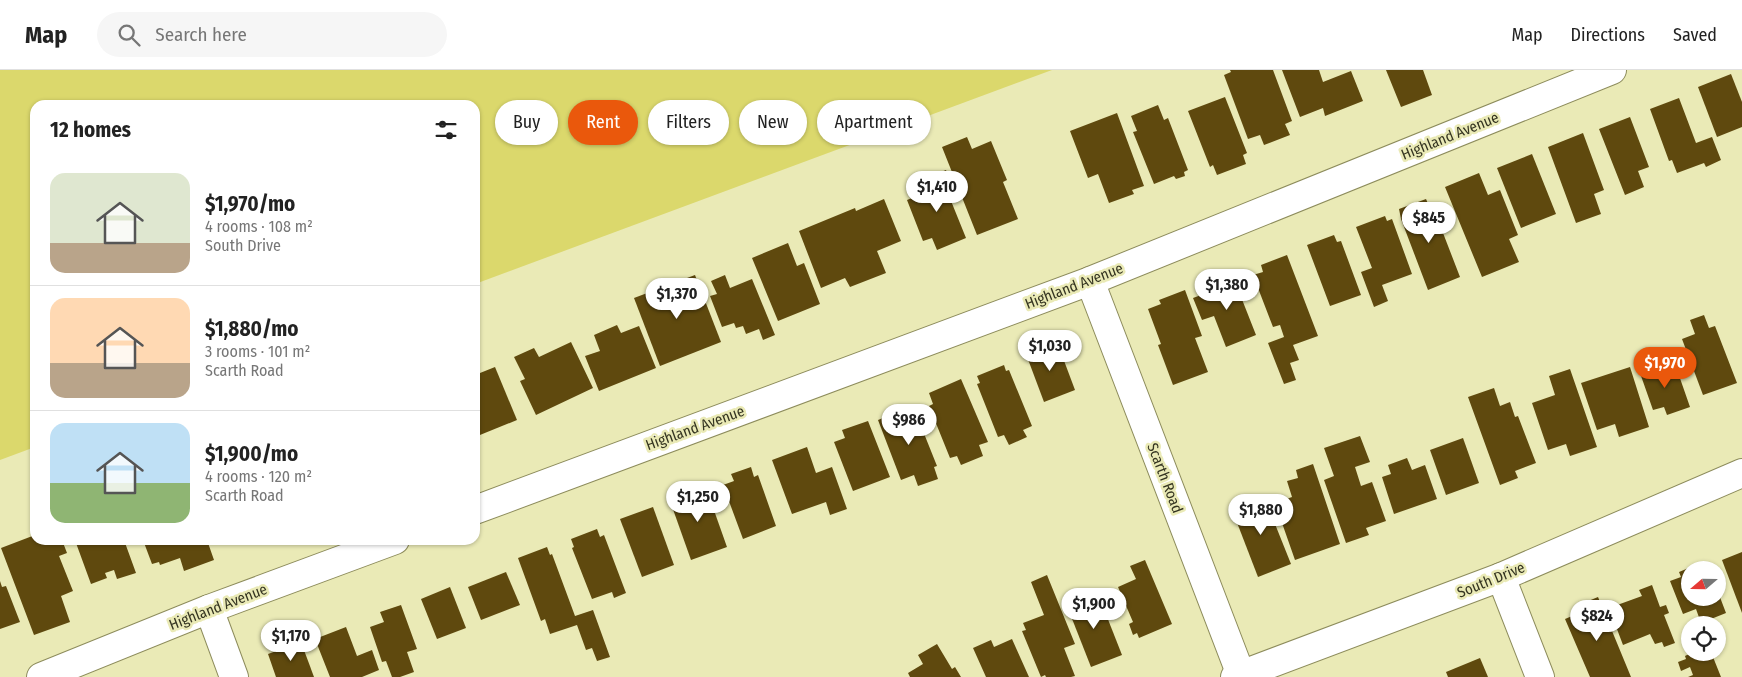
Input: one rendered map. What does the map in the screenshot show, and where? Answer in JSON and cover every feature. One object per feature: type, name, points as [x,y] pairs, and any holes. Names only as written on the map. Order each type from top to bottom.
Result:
[{"type":"street","name":"Highland Avenue","points":[[480,508],[1090,281],[1612,70]]},
{"type":"street","name":"Scarth Road","points":[[1090,281],[1238,676]]},
{"type":"street","name":"South Drive","points":[[1238,676],[1501,578],[1742,473]]},
{"type":"street","name":"Highland Avenue","points":[[41,677],[209,610],[382,545]]},
{"type":"street","points":[[1501,578],[1540,677]]},
{"type":"street","points":[[209,610],[234,677]]},
{"type":"shaded area","points":[[0,70],[1052,70],[931,115],[931,100],[817,100],[817,145],[850,145],[480,282],[480,100],[30,100],[30,449],[0,460]]},
{"type":"building","points":[[1230,70],[1273,70],[1292,121],[1285,124],[1290,135],[1264,145],[1260,135],[1248,139],[1224,75],[1231,72]]},
{"type":"building","points":[[1282,70],[1319,70],[1323,82],[1351,71],[1363,101],[1325,116],[1323,108],[1300,117]]},
{"type":"building","points":[[1386,70],[1423,70],[1432,95],[1401,107]]},
{"type":"building","points":[[1731,74],[1742,102],[1742,127],[1717,137],[1698,87]]},
{"type":"building","points":[[1225,97],[1247,153],[1243,155],[1246,164],[1217,175],[1213,165],[1210,167],[1188,111]]},
{"type":"building","points":[[1679,98],[1696,143],[1712,137],[1721,160],[1706,167],[1704,163],[1677,173],[1672,160],[1669,161],[1650,109]]},
{"type":"building","points":[[1158,105],[1164,120],[1168,118],[1188,170],[1184,172],[1185,176],[1176,179],[1174,176],[1154,184],[1133,132],[1137,131],[1131,116]]},
{"type":"building","points":[[1117,113],[1144,186],[1132,190],[1134,194],[1109,203],[1098,174],[1088,178],[1070,131]]},
{"type":"building","points":[[1630,117],[1649,167],[1638,171],[1644,187],[1625,195],[1599,129]]},
{"type":"building","points":[[1583,133],[1604,190],[1594,194],[1601,214],[1576,223],[1548,147]]},
{"type":"building","points":[[967,137],[972,149],[991,141],[1007,180],[1003,182],[1018,219],[977,235],[942,147]]},
{"type":"building","points":[[1532,154],[1556,214],[1521,228],[1497,168]]},
{"type":"building","points":[[946,170],[953,189],[947,191],[966,238],[937,250],[932,238],[923,241],[907,200],[931,190],[926,178]]},
{"type":"building","points":[[1479,173],[1488,195],[1500,190],[1518,235],[1509,239],[1519,262],[1482,277],[1445,187]]},
{"type":"building","points":[[884,199],[901,241],[877,251],[886,273],[850,287],[845,278],[821,288],[799,231],[855,208],[856,211]]},
{"type":"building","points":[[1426,199],[1430,208],[1433,207],[1460,277],[1428,290],[1399,209]]},
{"type":"building","points":[[1385,216],[1387,221],[1392,219],[1412,274],[1382,285],[1388,301],[1374,307],[1361,272],[1372,268],[1356,227]]},
{"type":"building","points":[[1334,235],[1337,242],[1341,241],[1361,295],[1330,306],[1307,245]]},
{"type":"building","points":[[788,243],[797,266],[804,263],[820,304],[778,321],[752,258]]},
{"type":"building","points":[[1287,255],[1318,336],[1293,345],[1299,360],[1290,363],[1296,380],[1284,384],[1268,343],[1284,337],[1280,325],[1273,327],[1253,275],[1263,272],[1261,265]]},
{"type":"building","points":[[1232,274],[1256,335],[1226,347],[1214,316],[1202,320],[1193,298],[1220,288],[1216,280]]},
{"type":"building","points":[[695,275],[721,342],[660,366],[634,298]]},
{"type":"building","points":[[725,275],[730,288],[752,279],[775,335],[763,340],[759,329],[746,334],[743,326],[736,328],[734,323],[722,327],[710,296],[717,294],[711,281]]},
{"type":"building","points":[[1185,290],[1202,336],[1195,338],[1208,372],[1173,385],[1158,345],[1161,344],[1148,309],[1161,304],[1159,300]]},
{"type":"building","points":[[1704,315],[1709,328],[1715,326],[1737,383],[1703,395],[1682,339],[1695,334],[1690,320]]},
{"type":"building","points":[[617,325],[621,333],[639,326],[656,368],[599,391],[585,356],[600,351],[594,335]]},
{"type":"building","points":[[571,342],[593,388],[536,415],[520,381],[525,379],[514,357],[534,348],[539,357]]},
{"type":"building","points":[[1057,342],[1075,390],[1044,402],[1026,354]]},
{"type":"building","points":[[1674,361],[1690,407],[1667,415],[1664,407],[1653,410],[1640,373]]},
{"type":"building","points":[[1004,365],[1006,371],[1009,370],[1032,426],[1023,430],[1027,437],[1009,445],[1004,435],[998,437],[977,384],[980,383],[977,376]]},
{"type":"building","points":[[495,367],[517,420],[480,435],[480,373]]},
{"type":"building","points":[[1630,367],[1649,427],[1619,437],[1615,424],[1597,430],[1581,383]]},
{"type":"building","points":[[1570,369],[1597,447],[1570,456],[1566,444],[1548,450],[1532,403],[1555,395],[1549,376]]},
{"type":"building","points":[[961,379],[988,442],[979,445],[983,456],[961,465],[957,456],[950,458],[929,406],[933,404],[929,393]]},
{"type":"building","points":[[1494,388],[1500,406],[1510,402],[1515,417],[1518,416],[1536,463],[1515,471],[1518,478],[1500,485],[1468,397]]},
{"type":"building","points":[[913,406],[937,466],[934,467],[938,479],[918,486],[914,475],[901,480],[878,420]]},
{"type":"building","points":[[868,421],[890,477],[853,491],[834,442],[845,438],[842,430]]},
{"type":"building","points":[[1360,436],[1370,462],[1355,467],[1361,486],[1372,482],[1386,521],[1366,528],[1369,535],[1346,543],[1324,480],[1334,476],[1324,448]]},
{"type":"building","points":[[1463,438],[1479,483],[1446,495],[1430,450]]},
{"type":"building","points":[[807,447],[816,473],[832,467],[847,509],[830,515],[826,502],[792,514],[772,460]]},
{"type":"building","points":[[1407,458],[1412,470],[1425,465],[1437,499],[1394,514],[1382,477],[1391,474],[1388,465]]},
{"type":"building","points":[[1313,464],[1340,544],[1295,560],[1275,503],[1292,497],[1287,481],[1298,478],[1296,470]]},
{"type":"building","points":[[751,467],[754,477],[758,475],[776,526],[743,539],[723,485],[734,481],[731,474]]},
{"type":"building","points":[[705,485],[727,547],[691,560],[669,498]]},
{"type":"building","points":[[1263,494],[1291,564],[1258,577],[1231,507]]},
{"type":"building","points":[[653,507],[674,565],[642,577],[620,519]]},
{"type":"building","points":[[597,529],[600,537],[604,535],[626,593],[614,598],[612,592],[592,599],[572,548],[574,547],[571,539]]},
{"type":"building","points":[[30,537],[30,545],[64,545],[67,553],[59,556],[73,591],[61,596],[70,622],[34,635],[1,548]]},
{"type":"building","points":[[77,545],[126,545],[136,573],[117,579],[114,570],[105,573],[107,578],[91,584]]},
{"type":"building","points":[[145,545],[209,545],[214,560],[184,571],[180,558],[160,565],[159,562],[152,564]]},
{"type":"building","points":[[547,547],[550,555],[552,554],[575,616],[593,610],[610,657],[597,661],[592,648],[586,650],[577,625],[550,634],[545,619],[541,621],[518,558]]},
{"type":"building","points":[[1742,552],[1742,613],[1726,571],[1726,561],[1722,560]]},
{"type":"building","points":[[1145,560],[1172,624],[1139,638],[1137,633],[1133,635],[1129,624],[1133,622],[1118,587],[1136,579],[1130,566]]},
{"type":"building","points":[[506,572],[520,605],[481,620],[468,587]]},
{"type":"building","points":[[1047,575],[1075,644],[1064,648],[1075,676],[1046,677],[1045,675],[1041,677],[1022,631],[1026,630],[1023,623],[1044,615],[1031,582]]},
{"type":"building","points":[[1681,577],[1681,606],[1723,606],[1726,613],[1718,616],[1698,616],[1696,609],[1683,614],[1670,581]]},
{"type":"building","points":[[0,581],[2,587],[6,586],[20,622],[0,629]]},
{"type":"building","points":[[1652,585],[1660,607],[1666,605],[1669,613],[1664,615],[1675,643],[1664,647],[1662,642],[1655,644],[1650,634],[1623,645],[1609,608],[1642,596],[1639,590]]},
{"type":"building","points":[[450,587],[466,628],[437,639],[421,599]]},
{"type":"building","points":[[1098,594],[1122,655],[1091,667],[1067,606]]},
{"type":"building","points":[[1598,597],[1631,677],[1590,677],[1565,619],[1584,611],[1581,604]]},
{"type":"building","points":[[401,605],[417,649],[407,652],[414,672],[400,677],[392,677],[386,661],[382,662],[370,627],[384,622],[380,612]]},
{"type":"building","points":[[346,627],[357,656],[372,650],[379,670],[362,677],[330,677],[315,639]]},
{"type":"building","points":[[1012,639],[1029,677],[986,677],[973,648],[991,640],[994,647]]},
{"type":"building","points":[[301,642],[314,677],[276,677],[268,654]]},
{"type":"building","points":[[937,644],[952,669],[955,667],[961,677],[910,677],[908,673],[923,664],[918,655]]},
{"type":"building","points":[[1480,658],[1488,677],[1448,677],[1446,672]]},
{"type":"building","points":[[1715,661],[1721,677],[1688,677],[1693,675],[1690,667],[1681,671],[1678,662]]}]
